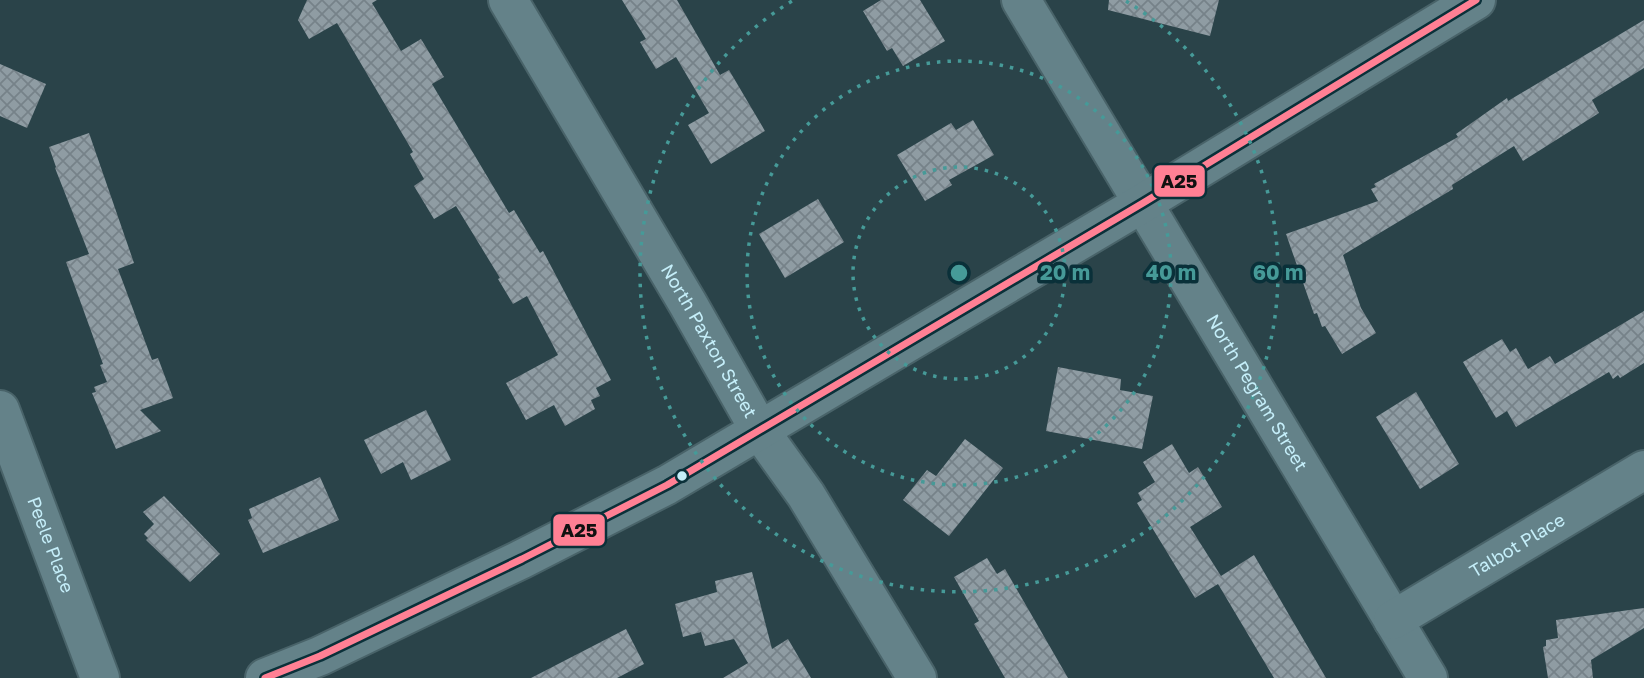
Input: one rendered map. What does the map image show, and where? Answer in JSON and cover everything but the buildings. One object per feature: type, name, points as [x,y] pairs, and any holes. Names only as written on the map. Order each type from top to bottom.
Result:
[{"type":"street","name":"North Paxton Street","points":[[508,0],[760,431],[806,495],[917,678]]},
{"type":"street","name":"North Pegram Street","points":[[1021,0],[1428,678]]},
{"type":"street","points":[[265,678],[320,656],[522,559],[667,485],[1143,203],[1476,0]]},
{"type":"street","name":"Peele Place","points":[[0,410],[100,678]]},
{"type":"street","name":"Talbot Place","points":[[1393,620],[1644,470]]},
{"type":"transit line","name":"A25","points":[[265,678],[320,656],[522,559],[667,485],[1143,203],[1476,0]]}]
